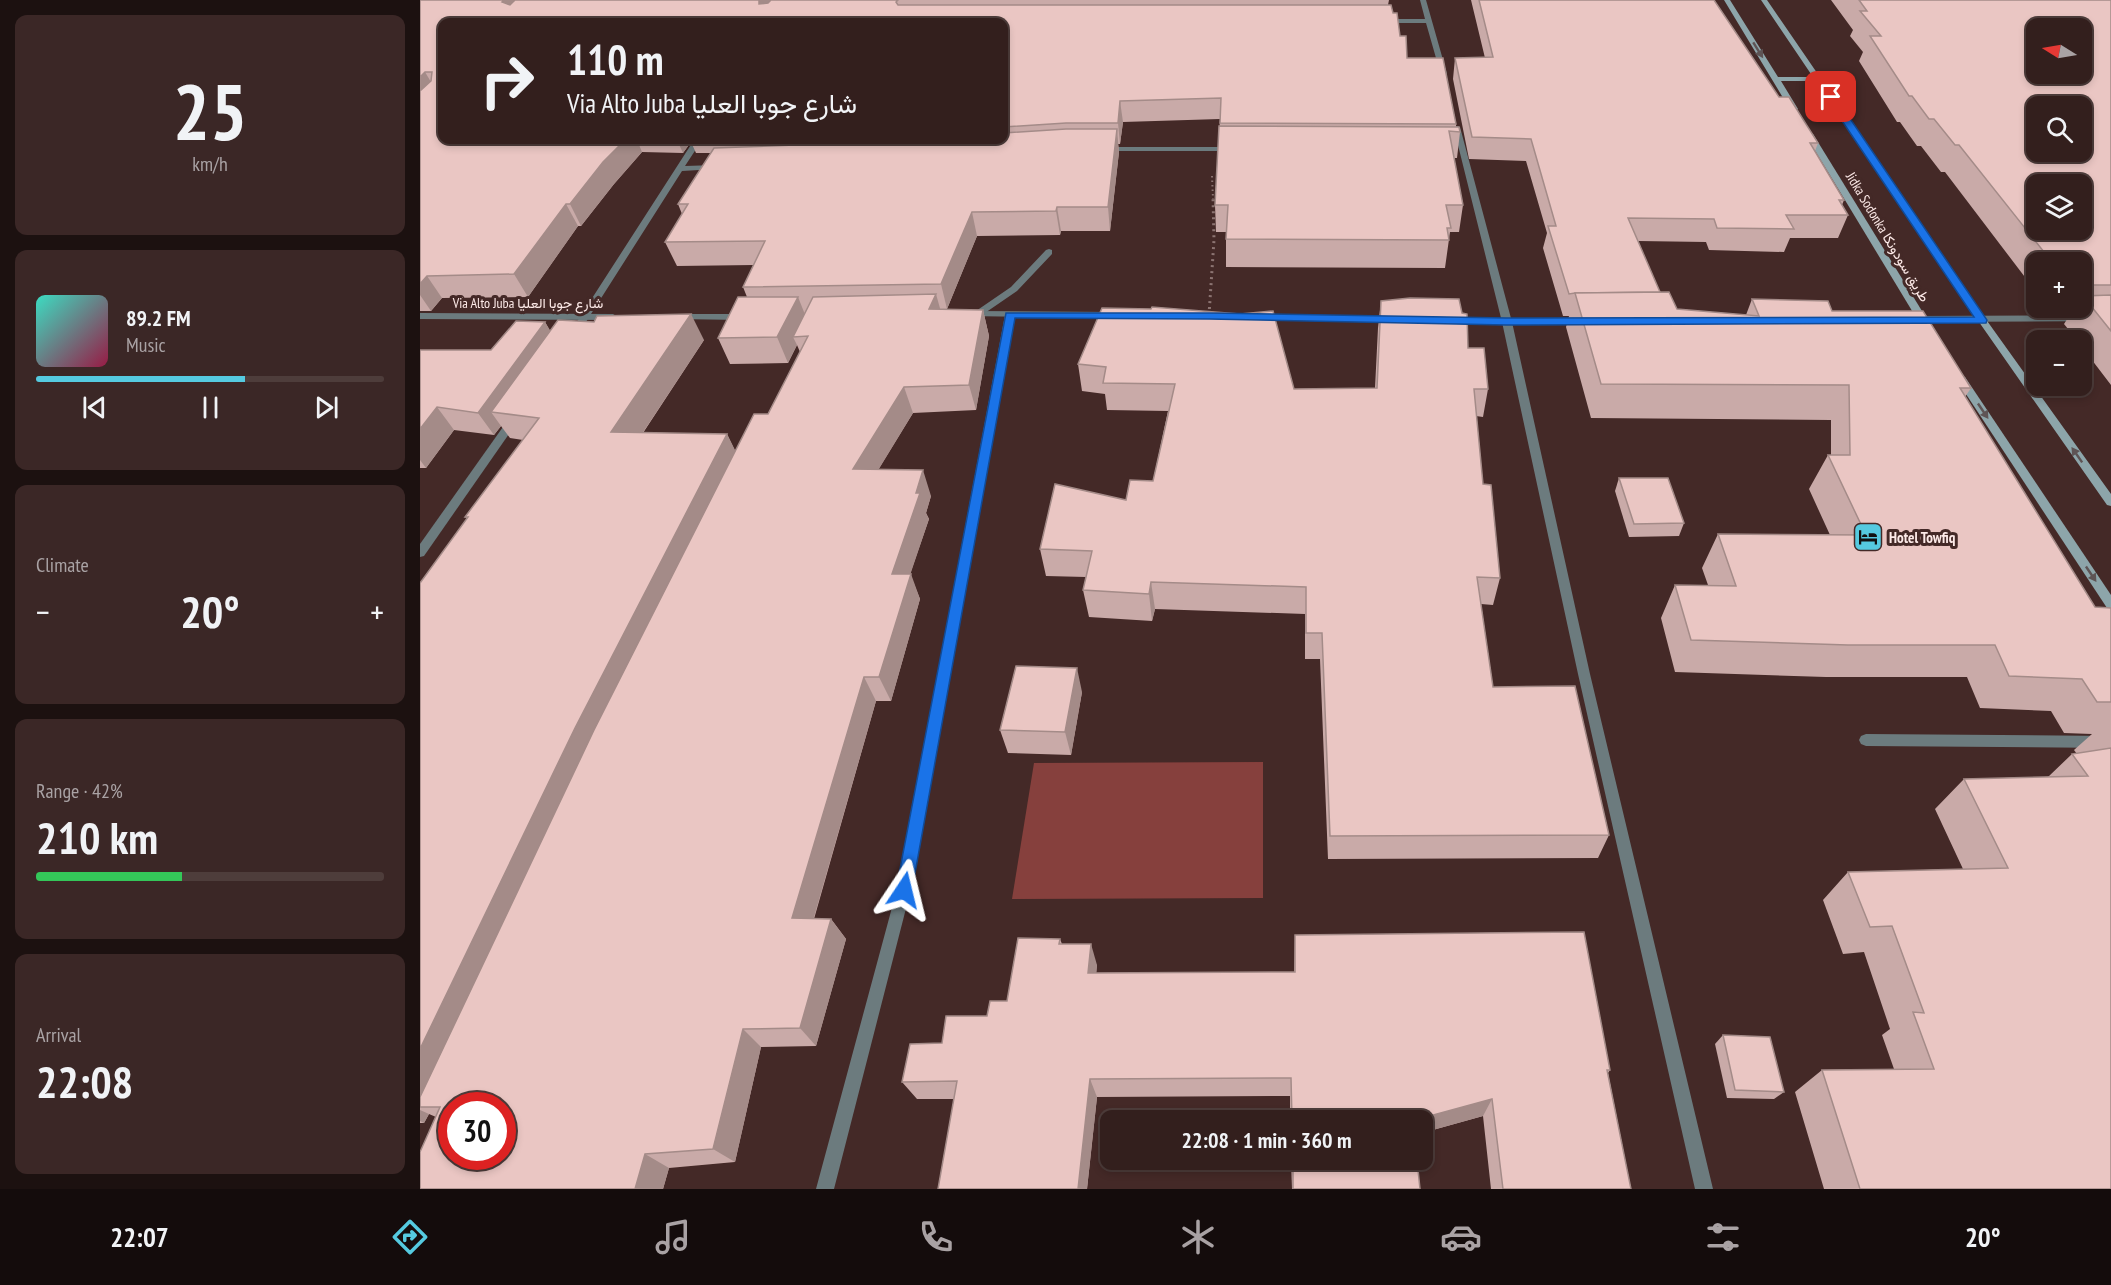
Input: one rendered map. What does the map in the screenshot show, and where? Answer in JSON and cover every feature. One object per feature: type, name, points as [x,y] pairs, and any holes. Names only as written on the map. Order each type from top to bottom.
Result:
[{"type":"main road","points":[[1727,0],[1800,119]]},
{"type":"main road","name":"Jidka Sodonka طريق سودونكا","points":[[1764,0],[1982,320],[2111,502]]},
{"type":"main road","points":[[1776,79],[1818,79]]},
{"type":"main road","name":"Jidka Sodonka طريق سودونكا","points":[[1806,129],[1929,329]]},
{"type":"main road","points":[[1954,369],[2111,605]]},
{"type":"street","points":[[1423,0],[1427,21],[1448,87]]},
{"type":"street","points":[[1380,21],[1427,21]]},
{"type":"street","points":[[1454,118],[1455,149],[1506,322],[1584,675],[1704,1189]]},
{"type":"street","points":[[566,345],[696,144]]},
{"type":"street","points":[[1093,148],[1248,149]]},
{"type":"street","points":[[680,169],[728,167]]},
{"type":"street","points":[[979,313],[1014,289],[1049,252]]},
{"type":"street","points":[[956,314],[1127,315]]},
{"type":"street","points":[[825,1189],[904,890],[1010,315]]},
{"type":"street","name":"Via Alto Juba شارع جوبا العليا","points":[[420,316],[621,317]]},
{"type":"street","points":[[1209,316],[1399,320]]},
{"type":"street","points":[[667,317],[748,317]]},
{"type":"street","points":[[1898,320],[2111,318]]},
{"type":"street","points":[[1447,321],[1590,321]]},
{"type":"street","points":[[420,553],[520,411]]},
{"type":"street","points":[[1866,740],[2111,742]]},
{"type":"path","points":[[1209,316],[1214,240],[1212,149]]},
{"type":"shaded area","points":[[1263,762],[1263,898],[1012,899],[1034,763]]},
{"type":"building","points":[[420,0],[504,0],[502,2],[510,5],[515,0],[759,0],[759,4],[768,3],[771,0],[898,0],[896,2],[898,5],[1391,5],[1393,13],[1397,13],[1400,36],[1406,36],[1407,58],[1443,58],[1456,124],[1220,123],[1221,98],[1120,101],[1118,123],[1008,127],[1008,18],[438,18],[438,144],[621,144],[603,162],[570,204],[566,204],[514,274],[427,276],[420,284],[420,91],[431,81],[432,72],[425,72],[420,77]]},
{"type":"building","points":[[1479,0],[1714,0],[1779,97],[1789,97],[1818,143],[1810,143],[1844,200],[1839,200],[1848,215],[1786,215],[1794,229],[1717,228],[1714,219],[1628,218],[1660,292],[1569,294],[1548,226],[1556,226],[1531,139],[1472,137],[1455,58],[1493,57]]},
{"type":"building","points":[[1859,0],[2111,0],[2111,285],[2092,285],[2092,252],[2044,252],[2035,240],[2092,240],[2092,174],[2026,174],[2026,229],[1959,145],[1955,145],[1934,119],[1929,119],[1912,96],[1909,96],[1870,36],[1881,36],[1860,11],[1867,11]]},
{"type":"building","points":[[1219,126],[1459,127],[1460,132],[1449,131],[1463,205],[1446,205],[1451,228],[1447,228],[1449,240],[1226,239],[1228,205],[1215,205]]},
{"type":"building","points":[[1117,129],[1108,207],[1057,207],[1056,211],[972,212],[941,284],[743,287],[765,241],[665,242],[688,204],[678,204],[714,148],[821,144],[1008,144],[1008,133]]},
{"type":"building","points":[[1669,292],[1677,309],[1759,316],[1752,299],[1828,301],[1832,311],[1923,311],[1971,388],[1960,388],[2095,607],[2111,608],[2111,702],[2097,702],[2082,679],[2009,676],[1995,645],[1848,645],[1691,640],[1675,585],[1736,586],[1718,534],[1866,535],[1828,455],[1850,455],[1849,385],[1601,384],[1575,293]]},
{"type":"building","points":[[936,294],[929,309],[983,310],[969,385],[904,387],[853,469],[923,470],[916,493],[920,493],[892,574],[911,574],[879,677],[864,677],[792,918],[831,919],[800,1028],[743,1029],[713,1149],[645,1154],[635,1189],[420,1189],[420,1152],[438,1112],[438,1170],[516,1170],[516,1092],[438,1092],[438,1107],[420,1107],[420,1097],[594,730],[754,414],[768,414],[808,336],[793,337],[813,297]]},
{"type":"building","points":[[2111,295],[2111,331],[2092,307],[2092,296]]},
{"type":"building","points":[[738,297],[798,297],[777,337],[718,338]]},
{"type":"building","points":[[1410,298],[1459,299],[1462,313],[1467,314],[1468,348],[1484,348],[1488,389],[1474,389],[1483,484],[1491,485],[1500,578],[1477,577],[1493,687],[1575,686],[1609,835],[1330,836],[1322,633],[1306,633],[1306,587],[1151,582],[1149,594],[1083,590],[1092,551],[1040,549],[1055,484],[1126,500],[1130,480],[1153,481],[1175,384],[1103,383],[1106,367],[1078,364],[1102,308],[1151,309],[1152,307],[1240,314],[1273,311],[1294,389],[1377,388],[1381,301]]},
{"type":"building","points":[[691,314],[611,432],[727,434],[575,728],[420,1049],[420,583],[468,517],[465,517],[539,418],[491,412],[558,320],[594,322],[597,316]]},
{"type":"building","points":[[516,321],[545,322],[478,413],[437,407],[420,429],[420,350],[491,350]]},
{"type":"building","points":[[1619,478],[1668,478],[1684,523],[1634,524]]},
{"type":"building","points":[[1016,666],[1077,668],[1065,732],[1000,730]]},
{"type":"building","points":[[2111,748],[2111,1189],[1860,1189],[1822,1070],[1934,1069],[1913,1012],[1924,1013],[1892,926],[1870,927],[1848,872],[2008,868],[1964,779],[2088,776],[2072,754]]},
{"type":"building","points":[[1584,932],[1610,1070],[1607,1070],[1631,1189],[1503,1189],[1492,1099],[1433,1115],[1433,1110],[1292,1110],[1291,1078],[1090,1079],[1078,1189],[938,1189],[957,1081],[902,1082],[910,1044],[942,1043],[946,1016],[987,1016],[990,1001],[1007,1001],[1018,938],[1060,939],[1059,944],[1091,944],[1088,973],[1295,972],[1295,935]]},
{"type":"building","points":[[1723,1035],[1770,1037],[1784,1092],[1735,1090]]},
{"type":"building","points":[[1293,1170],[1418,1170],[1420,1189],[1293,1189]]},
{"type":"place","name":"Hotel Towfiq","points":[[1868,537]]},
{"type":"route","points":[[904,890],[1010,315],[1209,316],[1506,322],[1982,320],[1831,97]]}]
